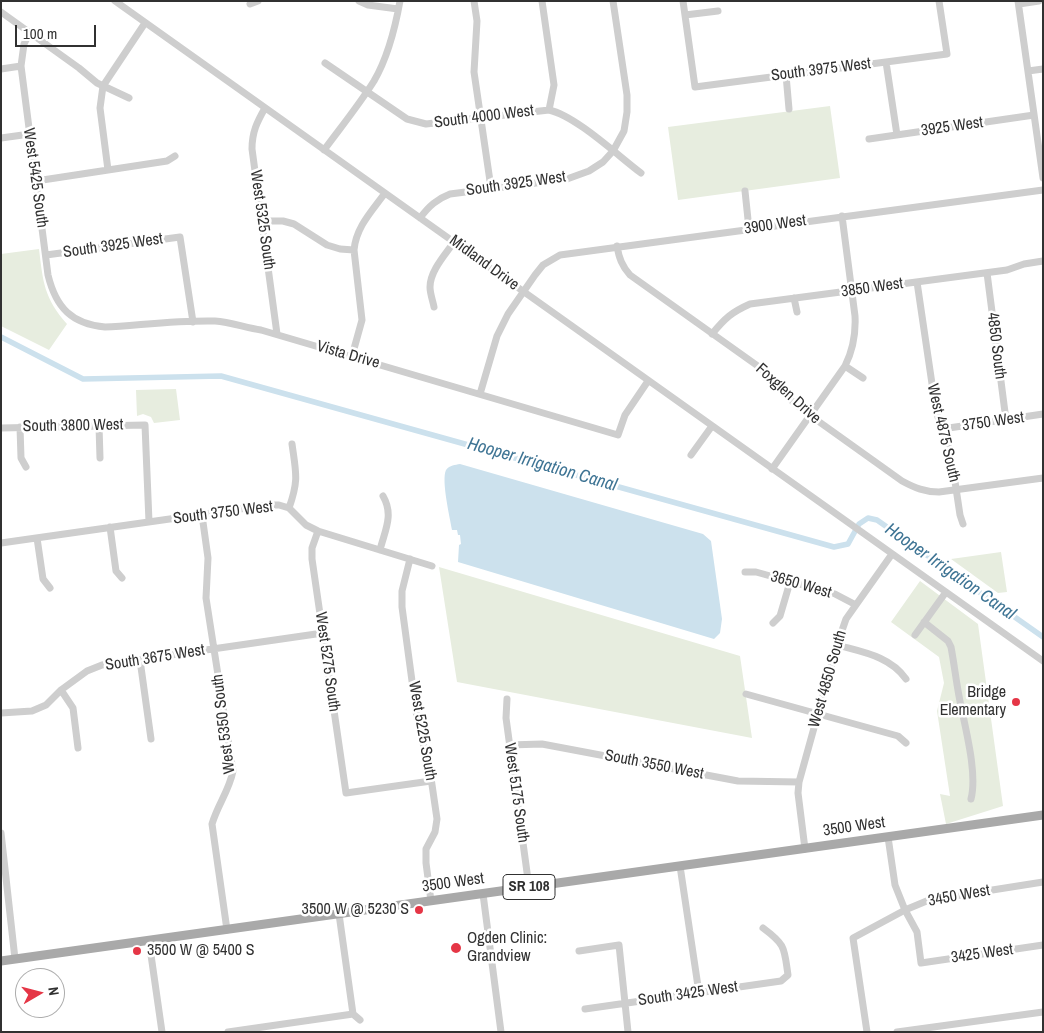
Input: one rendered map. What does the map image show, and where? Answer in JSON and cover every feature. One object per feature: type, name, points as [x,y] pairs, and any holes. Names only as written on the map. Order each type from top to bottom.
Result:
[{"type":"main road","name":"3500 West","points":[[15,959],[1043,815]]},
{"type":"main road","name":"SR 108","points":[[1,961],[15,959]]},
{"type":"street","name":"Midland Drive","points":[[114,1],[125,4],[146,23],[1043,661]]},
{"type":"street","points":[[324,150],[374,81],[386,56],[396,25],[399,5],[368,5],[359,1]]},
{"type":"street","points":[[474,1],[477,22],[474,72],[490,188]]},
{"type":"street","points":[[542,1],[554,85],[549,110]]},
{"type":"street","points":[[613,1],[627,112],[624,131],[613,151]]},
{"type":"street","points":[[683,1],[685,15],[718,11]]},
{"type":"street","name":"South 3975 West","points":[[685,15],[695,87],[947,54],[940,1]]},
{"type":"street","points":[[1039,1],[1019,3],[1043,178]]},
{"type":"street","points":[[1,12],[103,86],[129,98]]},
{"type":"street","points":[[108,170],[100,108],[103,86],[146,23]]},
{"type":"street","name":"West 5425 South","points":[[30,32],[24,44],[20,66],[46,255],[51,288],[64,310],[73,318]]},
{"type":"street","points":[[886,62],[897,135]]},
{"type":"street","name":"South 4000 West","points":[[325,63],[407,119],[426,124],[549,110],[558,112],[573,120],[641,173]]},
{"type":"street","points":[[1,69],[20,66]]},
{"type":"street","points":[[1028,72],[1043,70]]},
{"type":"street","points":[[786,75],[789,110]]},
{"type":"street","name":"West 5325 South","points":[[265,108],[252,136],[252,149],[277,334]]},
{"type":"street","name":"3925 West","points":[[869,139],[1034,115]]},
{"type":"street","points":[[1,138],[30,134]]},
{"type":"street","name":"South 3925 West","points":[[420,218],[429,206],[439,198],[450,194],[567,179],[603,162],[613,151]]},
{"type":"street","points":[[36,181],[168,161],[175,156]]},
{"type":"street","name":"3900 West","points":[[480,394],[498,336],[508,314],[535,275],[552,259],[560,255],[749,228],[1043,190]]},
{"type":"street","points":[[745,191],[749,228]]},
{"type":"street","points":[[352,356],[360,330],[362,315],[354,250],[358,232],[385,193]]},
{"type":"street","points":[[772,468],[845,366],[851,354],[856,330],[842,216]]},
{"type":"street","points":[[262,221],[283,221],[294,224],[328,245],[340,249],[354,250]]},
{"type":"street","name":"South 3925 West","points":[[46,255],[180,236],[193,322]]},
{"type":"street","points":[[434,307],[430,288],[432,277],[454,242]]},
{"type":"street","name":"Foxglen Drive","points":[[617,246],[623,267],[630,274],[762,369],[776,381],[793,402],[810,416],[902,481],[927,492],[1043,478]]},
{"type":"street","name":"3850 West","points":[[712,334],[724,319],[750,304],[1007,270],[1024,264],[1043,261]]},
{"type":"street","name":"4850 South","points":[[986,273],[1006,420]]},
{"type":"street","name":"West 4875 South","points":[[917,282],[936,412],[951,455],[963,524]]},
{"type":"street","points":[[794,298],[796,312]]},
{"type":"street","name":"Vista Drive","points":[[73,318],[93,326],[105,327],[215,321],[230,323],[277,334],[618,435],[625,416],[648,381]]},
{"type":"street","points":[[845,366],[863,378]]},
{"type":"street","name":"3750 West","points":[[942,429],[1043,414]]},
{"type":"street","name":"South 3800 West","points":[[1,428],[144,425],[149,522]]},
{"type":"street","points":[[99,426],[100,458]]},
{"type":"street","points":[[691,455],[712,426]]},
{"type":"street","points":[[20,427],[21,458],[26,467]]},
{"type":"street","points":[[289,508],[297,478],[292,444]]},
{"type":"street","points":[[380,550],[389,516],[388,504],[383,496]]},
{"type":"street","name":"South 3750 West","points":[[1,543],[268,505],[289,508],[306,525],[318,532],[432,566]]},
{"type":"street","name":"West 5350 South","points":[[202,514],[208,558],[206,598],[232,771],[230,785],[216,811],[212,824],[227,930]]},
{"type":"street","points":[[110,527],[116,571],[122,578]]},
{"type":"street","name":"West 5275 South","points":[[318,532],[312,548],[312,559],[346,793],[431,781]]},
{"type":"street","points":[[37,538],[43,579],[50,588]]},
{"type":"street","name":"West 4850 South","points":[[805,848],[798,793],[799,782],[837,645],[846,619],[892,554]]},
{"type":"street","name":"West 5225 South","points":[[410,559],[402,591],[402,607],[417,718],[437,819],[435,832],[426,849],[431,901]]},
{"type":"street","name":"3650 West","points":[[745,572],[756,572],[835,594],[856,605]]},
{"type":"street","points":[[773,623],[780,616],[790,582]]},
{"type":"street","points":[[915,635],[946,592]]},
{"type":"street","points":[[924,622],[948,641],[951,647],[959,698],[966,726],[973,779],[974,788],[971,799]]},
{"type":"street","name":"South 3675 West","points":[[1,714],[32,711],[46,705],[61,690],[87,671],[102,666],[323,633]]},
{"type":"street","points":[[837,645],[877,656],[899,669],[906,679]]},
{"type":"street","points":[[140,660],[152,739]]},
{"type":"street","points":[[61,690],[73,708],[78,748]]},
{"type":"street","points":[[746,694],[898,736],[906,743]]},
{"type":"street","name":"West 5175 South","points":[[507,699],[506,718],[509,745],[529,887]]},
{"type":"street","name":"South 3550 West","points":[[509,745],[542,744],[738,780],[799,782]]},
{"type":"street","points":[[1,833],[15,959]]},
{"type":"street","points":[[888,837],[895,885],[905,910]]},
{"type":"street","points":[[680,866],[699,993]]},
{"type":"street","name":"3450 West","points":[[867,1032],[853,938],[928,900],[1043,882]]},
{"type":"street","points":[[483,894],[501,1032]]},
{"type":"street","name":"3425 West","points":[[905,910],[917,932],[921,963],[1043,945]]},
{"type":"street","points":[[339,914],[353,1014],[360,1020]]},
{"type":"street","name":"South 3425 West","points":[[585,1009],[781,981],[788,975],[784,946],[777,938],[763,928]]},
{"type":"street","points":[[149,941],[162,1032]]},
{"type":"street","points":[[580,951],[619,945],[628,1032]]},
{"type":"street","points":[[897,1032],[1043,1012]]},
{"type":"street","points":[[228,1032],[353,1014]]},
{"type":"shaded area","points":[[830,106],[840,178],[678,200],[668,127]]},
{"type":"shaded area","points":[[39,249],[49,298],[67,324],[49,350],[1,326],[1,254]]},
{"type":"shaded area","points":[[176,389],[180,420],[154,423],[151,417],[143,414],[137,416],[136,390]]},
{"type":"shaded area","points":[[1001,552],[1007,592],[998,593],[951,559]]},
{"type":"shaded area","points":[[439,567],[740,656],[752,738],[457,682]]},
{"type":"shaded area","points":[[920,581],[978,624],[1003,806],[946,824],[940,794],[950,796],[937,711],[944,683],[939,657],[891,622]]},
{"type":"water","points":[[460,464],[703,534],[711,541],[722,619],[720,633],[714,639],[458,562],[459,545],[461,544],[460,535],[458,535],[457,530],[452,530],[446,499],[445,475],[446,470],[451,466]]},
{"type":"waterway","name":"Hooper Irrigation Canal","points":[[1,337],[83,379],[221,376],[834,547],[848,544],[859,524],[868,518],[877,520],[1043,637]]},
{"type":"place","name":"Bridge Elementary","points":[[1016,702]]},
{"type":"place","name":"3500 W @ 5230 S","points":[[419,910]]},
{"type":"place","name":"Ogden Clinic: Grandview","points":[[456,948]]},
{"type":"place","name":"3500 W @ 5400 S","points":[[137,951]]}]
